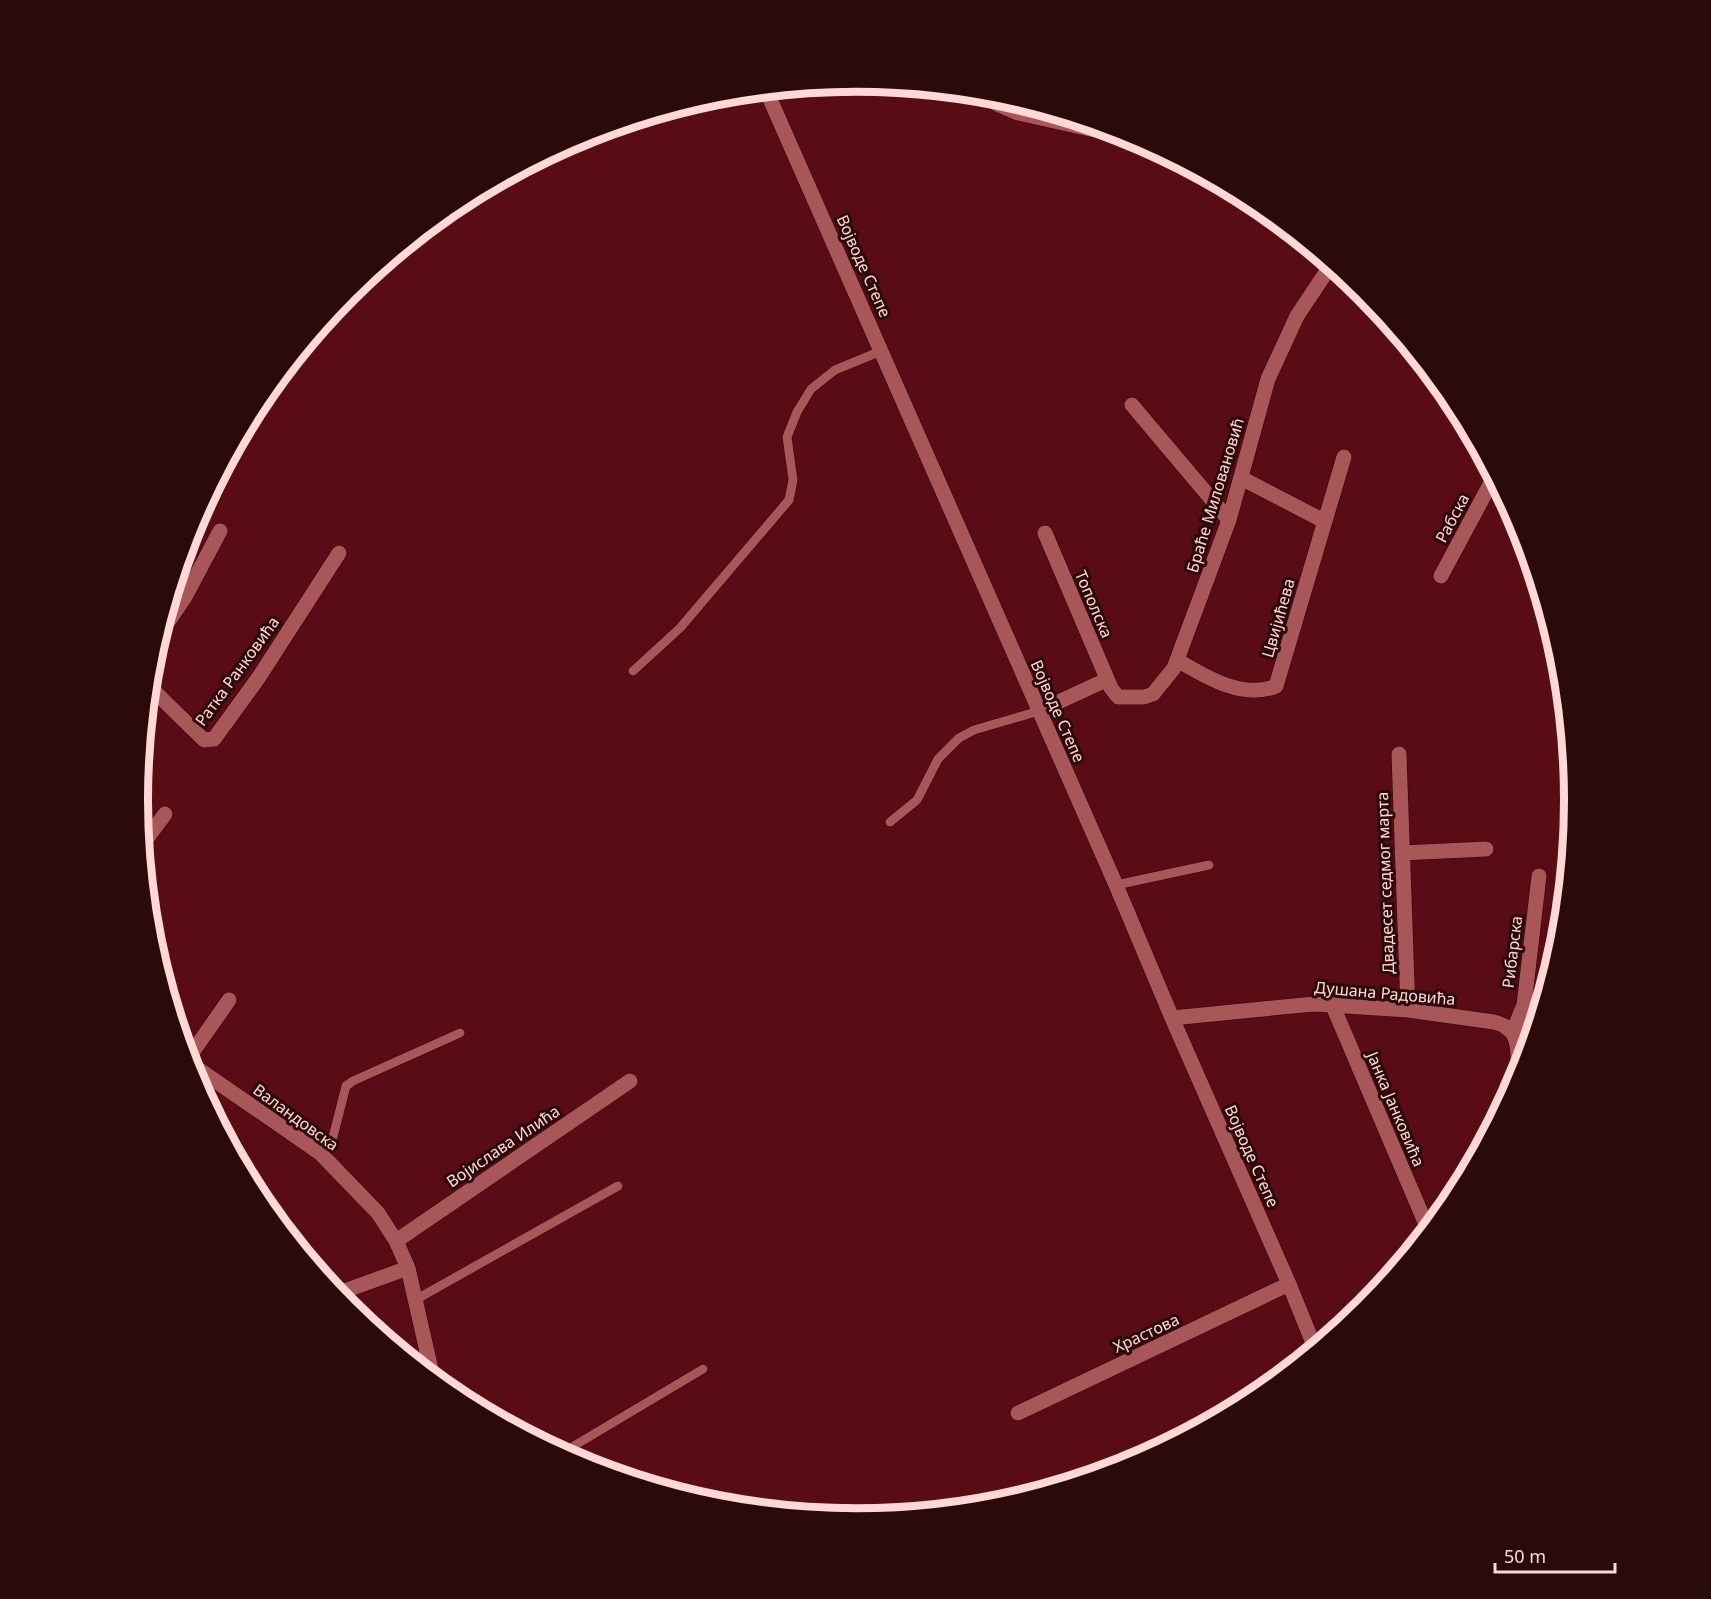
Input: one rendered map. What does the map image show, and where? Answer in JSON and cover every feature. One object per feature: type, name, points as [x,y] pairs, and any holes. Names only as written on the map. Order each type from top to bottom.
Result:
[{"type":"street","name":"Војводе Степе","points":[[769,97],[1116,885],[1312,1340]]},
{"type":"street","points":[[1006,108],[1018,113],[1062,123]]},
{"type":"street","name":"Браће Миловановић","points":[[1109,684],[1118,697],[1144,697],[1153,694],[1174,668],[1229,520],[1268,379],[1297,316],[1327,271]]},
{"type":"street","points":[[1132,405],[1229,520]]},
{"type":"street","name":"Цвијићева","points":[[1177,660],[1210,680],[1239,688],[1267,690],[1276,686],[1344,457]]},
{"type":"street","points":[[1241,478],[1324,521]]},
{"type":"street","name":"Рабска","points":[[1441,576],[1490,485]]},
{"type":"street","points":[[172,615],[220,531]]},
{"type":"street","name":"Тополска","points":[[1045,533],[1109,684]]},
{"type":"street","name":"Ратка Ранковића","points":[[156,693],[204,740],[214,739],[259,677],[339,553]]},
{"type":"street","points":[[1039,711],[1109,684]]},
{"type":"street","name":"Двадесет седмог марта","points":[[1399,754],[1408,1010]]},
{"type":"street","points":[[149,835],[165,814]]},
{"type":"street","points":[[1402,853],[1486,849]]},
{"type":"street","name":"Рибарска","points":[[1513,1031],[1524,1005],[1539,876]]},
{"type":"street","points":[[194,1052],[229,1000]]},
{"type":"street","name":"Душана Радовића","points":[[1172,1018],[1332,1004],[1408,1010],[1494,1022],[1507,1026],[1513,1031]]},
{"type":"street","name":"Јанка Јанковића","points":[[1332,1004],[1424,1221]]},
{"type":"street","points":[[1513,1031],[1517,1051]]},
{"type":"street","name":"Валандовска","points":[[201,1070],[320,1153],[378,1213],[396,1240],[408,1268],[415,1300],[422,1359]]},
{"type":"street","name":"Војислава Илића","points":[[396,1240],[630,1081]]},
{"type":"street","points":[[346,1290],[408,1268]]},
{"type":"street","name":"Храстова","points":[[1018,1413],[1289,1284]]},
{"type":"lane","points":[[633,671],[680,628],[789,500],[793,480],[787,437],[797,412],[811,389],[835,370],[881,351]]},
{"type":"lane","points":[[890,822],[917,800],[938,759],[959,738],[974,730],[1039,711]]},
{"type":"lane","points":[[1116,885],[1209,865]]},
{"type":"lane","points":[[320,1153],[333,1137],[346,1086],[460,1033]]},
{"type":"lane","points":[[415,1300],[618,1186]]},
{"type":"lane","points":[[571,1448],[704,1369]]}]
